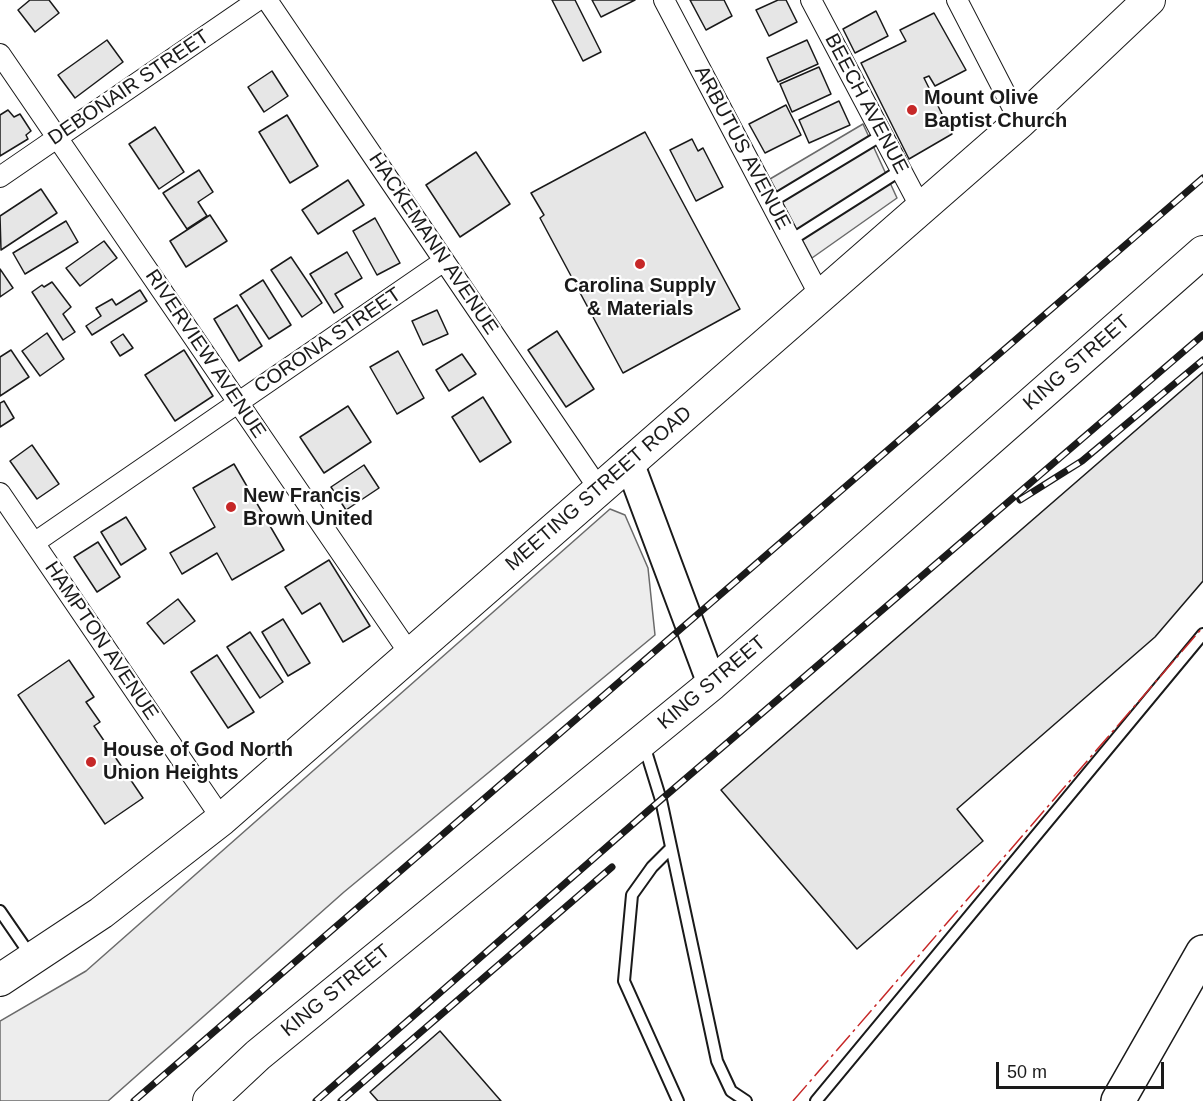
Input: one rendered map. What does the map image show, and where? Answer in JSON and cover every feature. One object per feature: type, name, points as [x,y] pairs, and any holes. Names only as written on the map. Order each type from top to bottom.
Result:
[{"type":"highway","points":[[1118,1101],[1203,952]]},
{"type":"main road","name":"MEETING STREET ROAD","points":[[0,980],[101,913],[222,819],[1020,122],[1149,0]]},
{"type":"main road","name":"KING STREET","points":[[209,1101],[258,1055],[712,684],[1203,252]]},
{"type":"main road","points":[[629,462],[712,684]]},
{"type":"street","name":"DEBONAIR STREET","points":[[0,177],[258,0]]},
{"type":"street","name":"HACKEMANN AVENUE","points":[[267,0],[599,489]]},
{"type":"street","name":"ARBUTUS AVENUE","points":[[664,0],[820,296]]},
{"type":"street","name":"BEECH AVENUE","points":[[811,0],[921,208]]},
{"type":"street","points":[[957,0],[1020,122]]},
{"type":"street","name":"RIVERVIEW AVENUE","points":[[0,54],[410,654]]},
{"type":"street","name":"CORONA STREET","points":[[34,543],[444,261]]},
{"type":"street","name":"HAMPTON AVENUE","points":[[0,493],[222,819]]},
{"type":"lane","points":[[771,202],[882,135]]},
{"type":"lane","points":[[790,240],[901,170]]},
{"type":"lane","points":[[816,1101],[1203,634]]},
{"type":"lane","points":[[643,741],[661,800],[717,1061],[731,1091],[746,1101]]},
{"type":"lane","points":[[671,848],[652,867],[632,895],[624,981],[678,1101]]},
{"type":"lane","points":[[0,911],[33,959]]},
{"type":"shaded area","points":[[863,124],[897,198],[812,258],[770,179]]},
{"type":"shaded area","points":[[610,509],[625,515],[648,568],[655,635],[344,892],[108,1101],[0,1101],[0,1021],[86,971]]},
{"type":"building","points":[[30,0],[49,0],[59,13],[35,32],[18,10]]},
{"type":"building","points":[[552,0],[575,0],[601,52],[583,61]]},
{"type":"building","points":[[592,0],[635,0],[601,17]]},
{"type":"building","points":[[690,0],[724,0],[732,16],[706,30]]},
{"type":"building","points":[[778,0],[786,0],[797,22],[769,36],[756,10]]},
{"type":"building","points":[[876,11],[888,36],[855,53],[843,29]]},
{"type":"building","name":"Mount Olive Baptist Church","points":[[934,13],[966,70],[935,86],[929,76],[924,78],[952,134],[909,159],[861,63],[906,41],[900,30]]},
{"type":"building","points":[[107,40],[123,62],[75,98],[58,75]]},
{"type":"building","points":[[807,40],[818,64],[778,82],[767,58]]},
{"type":"building","points":[[819,67],[831,94],[792,112],[780,84]]},
{"type":"building","points":[[272,71],[288,96],[264,112],[248,87]]},
{"type":"building","points":[[839,101],[850,125],[809,143],[799,120]]},
{"type":"building","points":[[786,105],[801,135],[765,153],[749,124]]},
{"type":"building","points":[[8,110],[14,117],[20,114],[31,131],[26,135],[28,139],[0,156],[0,115]]},
{"type":"building","points":[[287,115],[318,166],[290,183],[259,132]]},
{"type":"building","points":[[155,127],[184,172],[159,189],[129,144]]},
{"type":"building","name":"Carolina Supply & Materials","points":[[645,132],[740,309],[623,373],[540,218],[544,215],[531,193]]},
{"type":"building","points":[[692,139],[698,151],[703,148],[723,187],[696,201],[670,150]]},
{"type":"building","points":[[476,152],[510,204],[460,237],[426,185]]},
{"type":"building","points":[[199,170],[213,192],[198,202],[207,216],[187,229],[163,193]]},
{"type":"building","points":[[348,180],[364,205],[318,234],[302,210]]},
{"type":"building","points":[[41,189],[57,213],[1,250],[0,216]]},
{"type":"building","points":[[210,215],[227,241],[186,267],[170,241]]},
{"type":"building","points":[[375,218],[400,263],[377,275],[353,231]]},
{"type":"building","points":[[66,221],[78,242],[25,274],[13,253]]},
{"type":"building","points":[[104,241],[117,258],[80,286],[66,268]]},
{"type":"building","points":[[347,252],[362,278],[335,294],[343,307],[334,313],[310,274]]},
{"type":"building","points":[[291,257],[322,303],[302,317],[271,270]]},
{"type":"building","points":[[0,269],[13,288],[0,297]]},
{"type":"building","points":[[263,280],[291,325],[269,339],[240,295]]},
{"type":"building","points":[[52,282],[71,307],[63,314],[75,332],[63,340],[32,292]]},
{"type":"building","points":[[140,290],[147,301],[92,335],[86,326],[101,316],[96,308],[112,299],[116,305]]},
{"type":"building","points":[[237,305],[262,346],[239,361],[214,319]]},
{"type":"building","points":[[437,310],[448,334],[423,345],[412,321]]},
{"type":"building","points":[[557,331],[594,389],[566,407],[528,350]]},
{"type":"building","points":[[47,333],[64,359],[40,376],[22,351]]},
{"type":"building","points":[[123,334],[133,348],[120,356],[111,342]]},
{"type":"building","points":[[11,350],[29,377],[0,396],[0,357]]},
{"type":"building","points":[[184,350],[213,396],[175,421],[145,375]]},
{"type":"building","points":[[398,351],[424,398],[397,414],[370,367]]},
{"type":"building","points":[[462,354],[476,374],[449,391],[436,370]]},
{"type":"building","points":[[1203,372],[1203,581],[1155,637],[957,809],[983,841],[857,949],[721,790]]},
{"type":"building","points":[[483,397],[511,442],[480,462],[452,417]]},
{"type":"building","points":[[4,401],[14,418],[0,427],[0,403]]},
{"type":"building","points":[[348,406],[371,442],[324,473],[300,437]]},
{"type":"building","points":[[32,445],[59,484],[37,499],[10,461]]},
{"type":"building","name":"New Francis Brown United","points":[[234,464],[284,550],[232,580],[217,553],[182,574],[170,553],[215,527],[193,488]]},
{"type":"building","points":[[364,465],[379,488],[346,510],[331,487]]},
{"type":"building","points":[[126,517],[146,549],[121,565],[101,532]]},
{"type":"building","points":[[98,542],[120,577],[97,592],[74,557]]},
{"type":"building","points":[[329,560],[370,626],[343,642],[320,603],[302,614],[285,587]]},
{"type":"building","points":[[178,599],[195,621],[164,644],[147,623]]},
{"type":"building","points":[[283,619],[310,663],[288,676],[262,632]]},
{"type":"building","points":[[250,632],[283,682],[260,698],[227,647]]},
{"type":"building","points":[[217,655],[254,712],[228,728],[191,672]]},
{"type":"building","name":"House of God North Union Heights","points":[[69,660],[94,697],[86,702],[100,722],[94,726],[143,798],[105,824],[18,695]]},
{"type":"building","points":[[440,1031],[501,1101],[378,1101],[370,1092]]},
{"type":"railway","points":[[134,1101],[1203,178]]},
{"type":"railway","points":[[316,1101],[649,810],[1203,335]]},
{"type":"railway","points":[[1020,500],[1082,461],[1203,360]]},
{"type":"railway","points":[[341,1101],[612,867]]},
{"type":"power","points":[[793,1101],[1203,627]]},
{"type":"place","name":"Mount Olive Baptist Church","points":[[912,110]]},
{"type":"place","name":"Carolina Supply & Materials","points":[[640,264]]},
{"type":"place","name":"New Francis Brown United","points":[[231,507]]},
{"type":"place","name":"House of God North Union Heights","points":[[91,762]]}]
